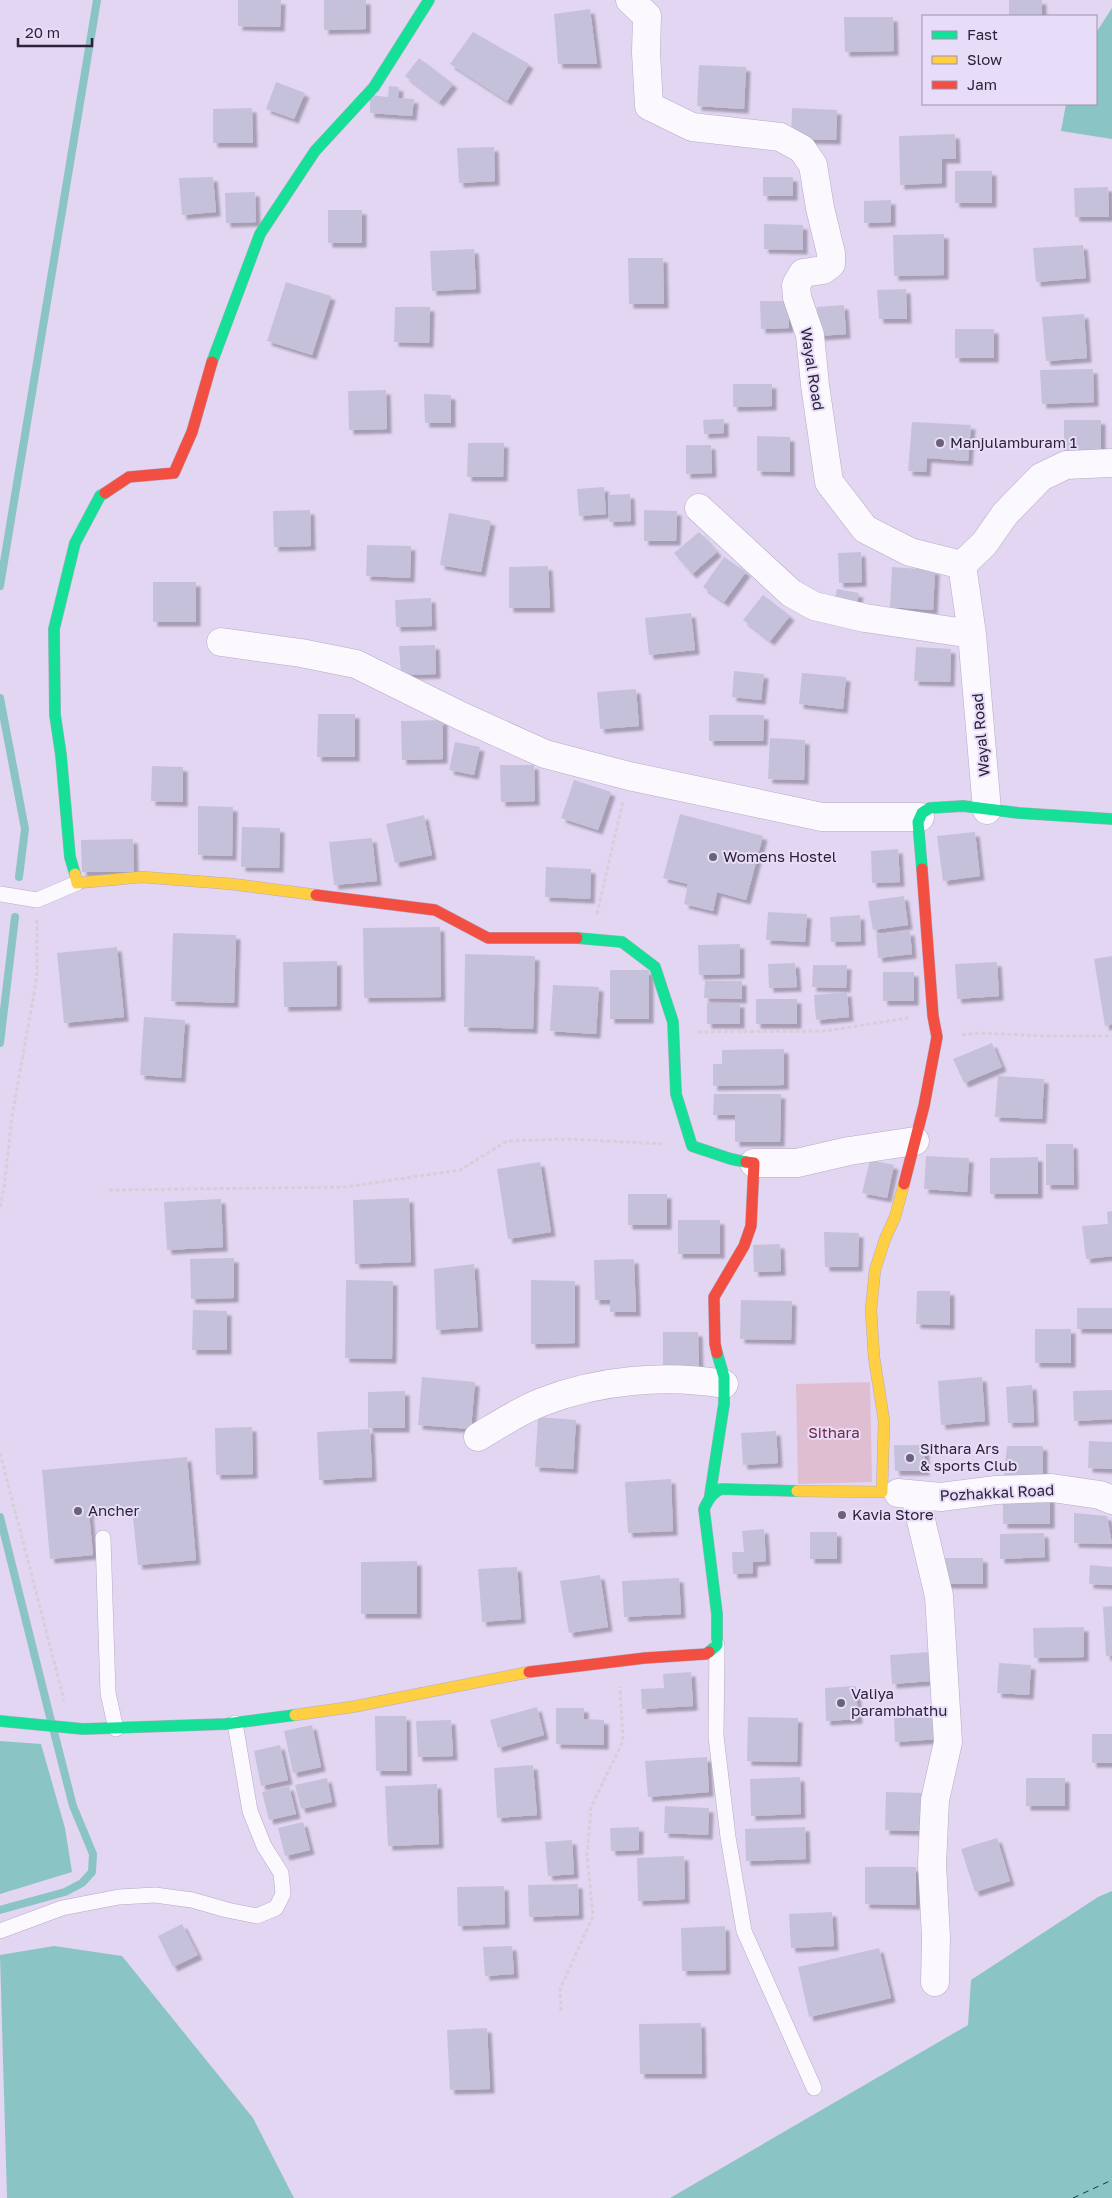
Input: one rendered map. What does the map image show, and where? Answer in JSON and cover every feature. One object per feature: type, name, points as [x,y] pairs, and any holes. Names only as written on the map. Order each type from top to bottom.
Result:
[{"type":"street","points":[[429,0],[374,87],[315,151],[260,234],[213,357],[192,432],[174,473],[129,477],[100,496],[74,543],[54,629],[55,716],[61,755],[70,857],[76,883],[142,877],[232,884],[434,910],[488,938],[588,939],[622,942],[655,967],[674,1022],[676,1094],[692,1146],[731,1159],[754,1163],[797,1163],[850,1151],[915,1141]]},
{"type":"street","name":"Wayal Road","points":[[630,0],[647,16],[646,53],[649,106],[692,127],[780,137],[802,149],[813,165],[820,208],[831,253],[831,264],[823,270],[803,273],[796,285],[797,297],[810,335],[829,482],[865,529],[910,552],[962,565],[972,634],[988,810]]},
{"type":"street","points":[[962,565],[984,544],[1005,514],[1041,478],[1066,465],[1112,463]]},
{"type":"street","points":[[699,508],[791,593],[814,606],[865,618],[972,634]]},
{"type":"street","points":[[221,642],[301,653],[356,664],[461,716],[545,754],[630,776],[822,818],[920,817]]},
{"type":"street","points":[[710,1495],[724,1488],[739,1490],[882,1492],[884,1421],[874,1357],[871,1310],[875,1270],[885,1239],[896,1217],[924,1106],[937,1038],[933,1016],[921,868],[918,822],[922,813],[930,808],[963,806],[1084,819],[1112,819]]},
{"type":"street","points":[[4,1722],[83,1729],[235,1723],[352,1707],[511,1674],[621,1661],[706,1654],[717,1645],[717,1614],[704,1508],[710,1495],[724,1404],[724,1384],[715,1344],[714,1297],[744,1246],[751,1226],[754,1163]]},
{"type":"street","points":[[478,1437],[541,1402],[599,1386],[636,1381],[695,1379],[724,1384]]},
{"type":"street","name":"Pozhakkal Road","points":[[882,1492],[942,1497],[996,1490],[1052,1488],[1100,1495],[1112,1500]]},
{"type":"street","points":[[915,1495],[939,1596],[948,1742],[935,1800],[932,1864],[936,1937],[935,1982]]},
{"type":"lane","points":[[0,894],[37,900],[76,883]]},
{"type":"lane","points":[[103,1538],[108,1693],[116,1729]]},
{"type":"lane","points":[[717,1645],[716,1736],[728,1837],[744,1931],[814,2088]]},
{"type":"lane","points":[[0,1930],[62,1908],[119,1897],[155,1895],[182,1899],[257,1916],[276,1908],[283,1894],[281,1873],[264,1846],[250,1811],[235,1723]]},
{"type":"path","points":[[588,939],[595,924],[630,776]]},
{"type":"path","points":[[0,1207],[12,1117],[36,976],[37,900]]},
{"type":"path","points":[[675,1031],[754,1033],[825,1031],[874,1022],[933,1016]]},
{"type":"path","points":[[937,1038],[980,1032],[1046,1036],[1112,1036]]},
{"type":"path","points":[[109,1190],[345,1187],[460,1170],[507,1141],[567,1139],[692,1146]]},
{"type":"path","points":[[0,1453],[69,1716],[83,1729]]},
{"type":"path","points":[[561,2011],[560,1990],[593,1916],[587,1855],[591,1807],[623,1741],[620,1706],[621,1661]]},
{"type":"green space","name":"Sithara","points":[[870,1382],[872,1482],[798,1484],[796,1384]]},
{"type":"shaded area","points":[[1112,8],[1112,139],[1061,131],[1066,105],[1097,105],[1097,31]]},
{"type":"shaded area","points":[[0,1741],[41,1744],[65,1828],[72,1872],[0,1894]]},
{"type":"shaded area","points":[[1112,1891],[1112,2198],[670,2198],[968,2025],[971,1980],[1098,1897]]},
{"type":"shaded area","points":[[54,1946],[122,1956],[253,2118],[294,2198],[7,2198],[0,1955]]},
{"type":"building","points":[[238,0],[281,0],[280,27],[238,26]]},
{"type":"building","points":[[324,0],[366,0],[366,29],[324,30]]},
{"type":"building","points":[[1009,0],[1042,0],[1042,15],[1009,15]]},
{"type":"building","points":[[590,9],[597,64],[558,64],[554,14]]},
{"type":"building","points":[[844,17],[893,17],[894,51],[845,52]]},
{"type":"building","points":[[473,32],[529,64],[507,101],[450,64]]},
{"type":"building","points":[[419,58],[453,84],[439,102],[405,76]]},
{"type":"building","points":[[699,65],[746,67],[744,109],[697,106]]},
{"type":"building","points":[[276,82],[305,93],[294,119],[266,109]]},
{"type":"building","points":[[389,86],[399,87],[398,98],[414,99],[412,116],[370,113],[370,95],[388,97]]},
{"type":"building","points":[[252,108],[253,143],[213,143],[213,109]]},
{"type":"building","points":[[792,108],[837,110],[836,140],[791,139]]},
{"type":"building","points":[[955,134],[956,159],[942,159],[942,183],[900,185],[899,136]]},
{"type":"building","points":[[494,147],[495,181],[459,183],[457,148]]},
{"type":"building","points":[[955,171],[992,171],[992,203],[955,203]]},
{"type":"building","points":[[213,177],[216,212],[182,215],[179,178]]},
{"type":"building","points":[[763,177],[793,177],[793,196],[763,196]]},
{"type":"building","points":[[1108,187],[1109,217],[1075,217],[1074,188]]},
{"type":"building","points":[[255,192],[256,222],[226,223],[225,193]]},
{"type":"building","points":[[891,200],[891,222],[864,223],[864,201]]},
{"type":"building","points":[[328,210],[362,210],[362,243],[328,243]]},
{"type":"building","points":[[764,224],[803,225],[803,250],[764,249]]},
{"type":"building","points":[[944,234],[944,275],[894,276],[893,235]]},
{"type":"building","points":[[1083,245],[1086,278],[1036,282],[1033,248]]},
{"type":"building","points":[[474,249],[476,289],[432,291],[430,251]]},
{"type":"building","points":[[628,258],[663,258],[664,304],[629,304]]},
{"type":"building","points":[[286,282],[331,296],[312,355],[267,341]]},
{"type":"building","points":[[906,289],[907,319],[879,319],[877,290]]},
{"type":"building","points":[[760,301],[789,301],[789,328],[761,329]]},
{"type":"building","points":[[844,305],[846,334],[819,336],[817,307]]},
{"type":"building","points":[[395,307],[430,307],[429,343],[394,342]]},
{"type":"building","points":[[1084,314],[1087,358],[1046,361],[1042,317]]},
{"type":"building","points":[[955,329],[994,329],[994,358],[955,358]]},
{"type":"building","points":[[1093,369],[1094,402],[1042,404],[1040,370]]},
{"type":"building","points":[[733,384],[772,384],[772,406],[733,407]]},
{"type":"building","points":[[386,390],[387,429],[349,430],[348,391]]},
{"type":"building","points":[[424,394],[451,395],[451,423],[425,423]]},
{"type":"building","points":[[724,419],[724,433],[704,434],[703,420]]},
{"type":"building","points":[[1064,420],[1101,420],[1101,455],[1064,455]]},
{"type":"building","name":"Manjulamburam 1","points":[[912,422],[971,425],[968,461],[927,458],[926,472],[908,471]]},
{"type":"building","points":[[757,436],[790,437],[790,472],[757,471]]},
{"type":"building","points":[[468,443],[504,443],[503,477],[467,477]]},
{"type":"building","points":[[686,445],[711,445],[712,473],[686,474]]},
{"type":"building","points":[[604,487],[606,514],[579,516],[577,489]]},
{"type":"building","points":[[630,494],[631,521],[609,522],[608,495]]},
{"type":"building","points":[[310,510],[311,546],[274,547],[273,511]]},
{"type":"building","points":[[644,510],[677,511],[676,541],[644,541]]},
{"type":"building","points":[[449,513],[491,521],[481,572],[440,565]]},
{"type":"building","points":[[699,532],[717,552],[692,574],[674,553]]},
{"type":"building","points":[[367,545],[411,546],[410,578],[366,576]]},
{"type":"building","points":[[861,552],[862,582],[839,583],[838,553]]},
{"type":"building","points":[[724,557],[746,572],[724,602],[703,587]]},
{"type":"building","points":[[548,566],[550,608],[509,608],[509,567]]},
{"type":"building","points":[[892,567],[935,570],[933,610],[890,607]]},
{"type":"building","points":[[153,582],[196,582],[196,622],[153,622]]},
{"type":"building","points":[[837,589],[859,593],[856,608],[834,604]]},
{"type":"building","points":[[763,595],[790,616],[770,641],[743,620]]},
{"type":"building","points":[[431,598],[432,626],[396,627],[395,600]]},
{"type":"building","points":[[691,613],[695,650],[649,655],[645,618]]},
{"type":"building","points":[[435,645],[436,674],[401,675],[399,646]]},
{"type":"building","points":[[916,647],[951,649],[950,682],[914,681]]},
{"type":"building","points":[[734,671],[764,674],[761,700],[732,697]]},
{"type":"building","points":[[802,673],[846,677],[843,709],[799,704]]},
{"type":"building","points":[[636,689],[639,726],[600,729],[597,692]]},
{"type":"building","points":[[318,714],[355,714],[355,757],[317,757]]},
{"type":"building","points":[[709,715],[764,715],[763,741],[709,741]]},
{"type":"building","points":[[443,720],[443,759],[402,760],[401,721]]},
{"type":"building","points":[[770,738],[805,740],[804,780],[768,779]]},
{"type":"building","points":[[455,742],[480,747],[474,775],[449,770]]},
{"type":"building","points":[[500,765],[534,765],[535,801],[501,802]]},
{"type":"building","points":[[152,766],[183,767],[183,802],[151,801]]},
{"type":"building","points":[[574,780],[611,792],[598,830],[561,818]]},
{"type":"building","points":[[198,806],[233,807],[232,856],[198,855]]},
{"type":"building","name":"Womens Hostel","points":[[680,814],[763,836],[746,900],[717,892],[713,911],[684,904],[688,884],[663,878]]},
{"type":"building","points":[[424,815],[432,855],[395,863],[386,824]]},
{"type":"building","points":[[242,827],[280,828],[279,868],[241,867]]},
{"type":"building","points":[[975,832],[980,876],[943,881],[937,836]]},
{"type":"building","points":[[372,838],[377,881],[334,885],[329,842]]},
{"type":"building","points":[[133,839],[134,872],[82,872],[81,840]]},
{"type":"building","points":[[898,849],[900,882],[872,883],[871,851]]},
{"type":"building","points":[[546,867],[591,869],[590,899],[545,897]]},
{"type":"building","points":[[904,896],[908,925],[873,930],[868,901]]},
{"type":"building","points":[[768,912],[807,914],[805,942],[766,940]]},
{"type":"building","points":[[860,915],[861,941],[831,942],[830,917]]},
{"type":"building","points":[[440,927],[441,997],[364,998],[363,928]]},
{"type":"building","points":[[910,931],[912,954],[878,958],[876,934]]},
{"type":"building","points":[[173,933],[236,935],[234,1003],[171,1001]]},
{"type":"building","points":[[740,944],[740,974],[699,975],[698,945]]},
{"type":"building","points":[[117,947],[124,1017],[64,1023],[57,953]]},
{"type":"building","points":[[465,954],[535,956],[533,1029],[464,1027]]},
{"type":"building","points":[[1112,956],[1112,1024],[1105,1026],[1094,959]]},
{"type":"building","points":[[337,961],[337,1006],[284,1007],[283,962]]},
{"type":"building","points":[[997,962],[999,996],[957,999],[955,964]]},
{"type":"building","points":[[795,963],[797,987],[769,988],[768,964]]},
{"type":"building","points":[[813,965],[847,965],[846,988],[812,987]]},
{"type":"building","points":[[610,970],[649,970],[649,1019],[610,1019]]},
{"type":"building","points":[[883,972],[914,972],[914,1001],[883,1001]]},
{"type":"building","points":[[705,981],[742,981],[742,999],[704,998]]},
{"type":"building","points":[[553,985],[599,987],[596,1034],[550,1031]]},
{"type":"building","points":[[847,992],[849,1017],[816,1020],[814,995]]},
{"type":"building","points":[[756,999],[797,999],[797,1024],[756,1024]]},
{"type":"building","points":[[707,1003],[740,1003],[740,1024],[707,1024]]},
{"type":"building","points":[[144,1017],[185,1020],[181,1078],[140,1075]]},
{"type":"building","points":[[992,1043],[1002,1067],[964,1083],[953,1059]]},
{"type":"building","points":[[784,1049],[784,1085],[713,1086],[713,1064],[722,1064],[722,1050]]},
{"type":"building","points":[[998,1076],[1044,1079],[1042,1119],[995,1117]]},
{"type":"building","points":[[714,1094],[781,1094],[780,1142],[735,1142],[735,1115],[713,1115]]},
{"type":"building","points":[[1046,1144],[1073,1144],[1074,1185],[1046,1185]]},
{"type":"building","points":[[926,1156],[969,1158],[967,1192],[924,1189]]},
{"type":"building","points":[[1038,1157],[1038,1194],[990,1194],[990,1158]]},
{"type":"building","points":[[870,1160],[894,1165],[887,1198],[862,1193]]},
{"type":"building","points":[[540,1162],[551,1232],[508,1239],[497,1169]]},
{"type":"building","points":[[628,1194],[667,1194],[667,1225],[628,1225]]},
{"type":"building","points":[[409,1198],[411,1262],[355,1264],[353,1200]]},
{"type":"building","points":[[221,1199],[223,1247],[167,1250],[164,1202]]},
{"type":"building","points":[[1112,1211],[1112,1256],[1086,1259],[1082,1226],[1108,1224],[1107,1212]]},
{"type":"building","points":[[678,1220],[720,1220],[720,1254],[678,1254]]},
{"type":"building","points":[[824,1232],[859,1233],[858,1267],[825,1267]]},
{"type":"building","points":[[780,1244],[781,1271],[754,1272],[753,1245]]},
{"type":"building","points":[[234,1258],[234,1298],[191,1299],[190,1259]]},
{"type":"building","points":[[634,1259],[636,1312],[610,1312],[610,1300],[595,1300],[594,1260]]},
{"type":"building","points":[[474,1264],[478,1327],[436,1330],[434,1269]]},
{"type":"building","points":[[346,1280],[393,1281],[392,1359],[345,1358]]},
{"type":"building","points":[[531,1280],[575,1281],[575,1343],[531,1344]]},
{"type":"building","points":[[917,1291],[950,1291],[950,1325],[916,1324]]},
{"type":"building","points":[[741,1300],[792,1301],[791,1340],[740,1339]]},
{"type":"building","points":[[1077,1308],[1112,1308],[1112,1329],[1077,1329]]},
{"type":"building","points":[[193,1310],[227,1311],[227,1350],[192,1350]]},
{"type":"building","points":[[1035,1329],[1071,1329],[1071,1363],[1035,1363]]},
{"type":"building","points":[[663,1332],[698,1332],[699,1370],[663,1371]]},
{"type":"building","points":[[422,1377],[475,1382],[471,1429],[418,1425]]},
{"type":"building","points":[[982,1377],[985,1421],[941,1425],[938,1381]]},
{"type":"building","points":[[1032,1385],[1034,1422],[1008,1423],[1006,1387]]},
{"type":"building","points":[[1112,1390],[1112,1419],[1074,1421],[1073,1391]]},
{"type":"building","points":[[405,1391],[405,1428],[368,1428],[368,1392]]},
{"type":"building","points":[[538,1417],[576,1420],[573,1469],[535,1467]]},
{"type":"building","points":[[252,1427],[253,1474],[216,1475],[215,1428]]},
{"type":"building","points":[[370,1429],[372,1477],[319,1480],[317,1432]]},
{"type":"building","points":[[776,1431],[778,1463],[743,1465],[741,1433]]},
{"type":"building","points":[[1089,1441],[1112,1442],[1112,1469],[1088,1468]]},
{"type":"building","name":"Sithara Ars & sports Club","points":[[894,1445],[925,1445],[925,1471],[895,1471]]},
{"type":"building","points":[[1007,1446],[1043,1446],[1043,1475],[1004,1475]]},
{"type":"building","name":"Ancher","points":[[187,1457],[196,1560],[138,1565],[132,1509],[89,1513],[93,1555],[50,1559],[42,1470]]},
{"type":"building","points":[[671,1479],[673,1531],[628,1533],[625,1482]]},
{"type":"building","points":[[1003,1497],[1050,1497],[1050,1524],[1003,1524]]},
{"type":"building","points":[[1074,1513],[1107,1516],[1112,1544],[1074,1543]]},
{"type":"building","points":[[764,1529],[766,1561],[753,1562],[753,1573],[733,1574],[732,1552],[744,1552],[742,1531]]},
{"type":"building","points":[[810,1532],[837,1532],[837,1559],[810,1559]]},
{"type":"building","points":[[1044,1533],[1045,1557],[1000,1559],[1000,1534]]},
{"type":"building","points":[[944,1558],[983,1558],[983,1584],[944,1584]]},
{"type":"building","points":[[417,1561],[417,1614],[361,1614],[361,1562]]},
{"type":"building","points":[[1090,1565],[1112,1567],[1112,1585],[1089,1584]]},
{"type":"building","points":[[517,1567],[521,1619],[482,1622],[478,1569]]},
{"type":"building","points":[[600,1575],[608,1627],[569,1633],[560,1581]]},
{"type":"building","points":[[679,1578],[681,1614],[624,1617],[622,1581]]},
{"type":"building","points":[[1112,1606],[1112,1656],[1106,1656],[1103,1607]]},
{"type":"building","points":[[1084,1627],[1084,1657],[1034,1658],[1033,1628]]},
{"type":"building","points":[[929,1652],[931,1681],[892,1684],[890,1655]]},
{"type":"building","points":[[999,1663],[1031,1665],[1029,1695],[997,1693]]},
{"type":"building","points":[[691,1672],[693,1706],[642,1709],[641,1689],[664,1688],[663,1674]]},
{"type":"building","name":"Valiya parambhathu","points":[[856,1686],[858,1719],[826,1721],[825,1688]]},
{"type":"building","points":[[537,1707],[544,1735],[498,1748],[490,1720]]},
{"type":"building","points":[[556,1708],[584,1708],[584,1719],[604,1720],[604,1745],[556,1744]]},
{"type":"building","points":[[938,1715],[939,1739],[895,1742],[894,1718]]},
{"type":"building","points":[[375,1716],[406,1716],[407,1771],[376,1771]]},
{"type":"building","points":[[748,1717],[798,1718],[797,1762],[747,1761]]},
{"type":"building","points":[[451,1720],[453,1756],[418,1757],[416,1721]]},
{"type":"building","points":[[312,1725],[321,1767],[293,1773],[284,1731]]},
{"type":"building","points":[[1092,1734],[1112,1734],[1112,1763],[1092,1763]]},
{"type":"building","points":[[280,1745],[288,1780],[261,1786],[254,1751]]},
{"type":"building","points":[[707,1757],[709,1792],[648,1797],[645,1761]]},
{"type":"building","points":[[533,1765],[537,1815],[497,1818],[494,1768]]},
{"type":"building","points":[[800,1777],[801,1814],[751,1816],[750,1779]]},
{"type":"building","points":[[327,1778],[332,1802],[301,1809],[295,1785]]},
{"type":"building","points":[[1026,1778],[1065,1778],[1065,1806],[1026,1806]]},
{"type":"building","points":[[437,1784],[439,1844],[388,1846],[385,1786]]},
{"type":"building","points":[[289,1786],[296,1814],[269,1820],[262,1792]]},
{"type":"building","points":[[886,1792],[924,1793],[923,1831],[885,1830]]},
{"type":"building","points":[[665,1806],[709,1808],[708,1835],[664,1833]]},
{"type":"building","points":[[303,1822],[310,1850],[285,1856],[278,1828]]},
{"type":"building","points":[[639,1827],[639,1850],[611,1851],[610,1828]]},
{"type":"building","points":[[805,1827],[806,1859],[746,1861],[745,1829]]},
{"type":"building","points":[[997,1838],[1010,1881],[975,1892],[961,1849]]},
{"type":"building","points":[[572,1840],[574,1874],[548,1876],[545,1842]]},
{"type":"building","points":[[684,1856],[685,1899],[638,1901],[637,1858]]},
{"type":"building","points":[[865,1867],[916,1867],[916,1905],[865,1904]]},
{"type":"building","points":[[578,1884],[579,1915],[529,1917],[528,1885]]},
{"type":"building","points":[[504,1886],[505,1924],[458,1926],[457,1887]]},
{"type":"building","points":[[832,1912],[834,1946],[791,1948],[789,1914]]},
{"type":"building","points":[[182,1924],[198,1955],[173,1967],[158,1936]]},
{"type":"building","points":[[725,1926],[726,1970],[682,1971],[681,1928]]},
{"type":"building","points":[[512,1946],[514,1974],[485,1976],[483,1947]]},
{"type":"building","points":[[879,1948],[891,1998],[809,2017],[798,1967]]},
{"type":"building","points":[[701,2023],[702,2074],[640,2074],[639,2024]]},
{"type":"building","points":[[487,2028],[490,2089],[450,2090],[447,2030]]},
{"type":"waterway","points":[[0,586],[97,0]]},
{"type":"waterway","points":[[0,698],[25,829],[19,877]]},
{"type":"waterway","points":[[0,1043],[15,917]]},
{"type":"waterway","points":[[0,1517],[51,1721]]},
{"type":"waterway","points":[[0,1910],[65,1892],[82,1883],[92,1872],[93,1854],[73,1806],[54,1732]]},
{"type":"ferry route","points":[[1073,2198],[1112,2180]]},
{"type":"traffic: fast","points":[[212,362],[260,234],[315,151],[374,87],[429,0]]},
{"type":"traffic: fast","points":[[75,874],[70,857],[61,755],[55,715],[54,629],[75,543],[100,496],[105,493]]},
{"type":"traffic: fast","points":[[922,869],[918,822],[922,813],[930,808],[963,806],[1019,813],[1112,819]]},
{"type":"traffic: fast","points":[[577,938],[622,942],[655,967],[673,1022],[676,1094],[692,1146],[746,1162]]},
{"type":"traffic: fast","points":[[710,1495],[724,1404],[724,1377],[717,1353]]},
{"type":"traffic: fast","points":[[709,1652],[717,1645],[717,1614],[704,1509],[707,1503],[721,1489],[797,1491]]},
{"type":"traffic: fast","points":[[0,1721],[83,1729],[226,1724],[295,1715]]},
{"type":"traffic: slow","points":[[75,874],[77,883],[142,877],[232,884],[316,895]]},
{"type":"traffic: slow","points":[[797,1491],[882,1492],[884,1421],[874,1357],[871,1310],[875,1270],[885,1239],[895,1217],[904,1184]]},
{"type":"traffic: slow","points":[[295,1715],[352,1707],[529,1672]]},
{"type":"traffic: jam","points":[[105,493],[129,477],[174,473],[192,432],[212,362]]},
{"type":"traffic: jam","points":[[904,1184],[924,1106],[937,1037],[933,1016],[922,869]]},
{"type":"traffic: jam","points":[[316,895],[435,910],[488,938],[577,938]]},
{"type":"traffic: jam","points":[[717,1353],[715,1344],[714,1297],[744,1246],[751,1226],[754,1163],[746,1162]]},
{"type":"traffic: jam","points":[[529,1672],[645,1658],[706,1654],[709,1652]]},
{"type":"place","name":"Manjulamburam 1","points":[[940,443]]},
{"type":"place","name":"Womens Hostel","points":[[713,857]]},
{"type":"place","name":"Sithara Ars & sports Club","points":[[910,1458]]},
{"type":"place","name":"Ancher","points":[[78,1511]]},
{"type":"place","name":"Kavia Store","points":[[842,1515]]},
{"type":"place","name":"Valiya parambhathu","points":[[841,1703]]}]
